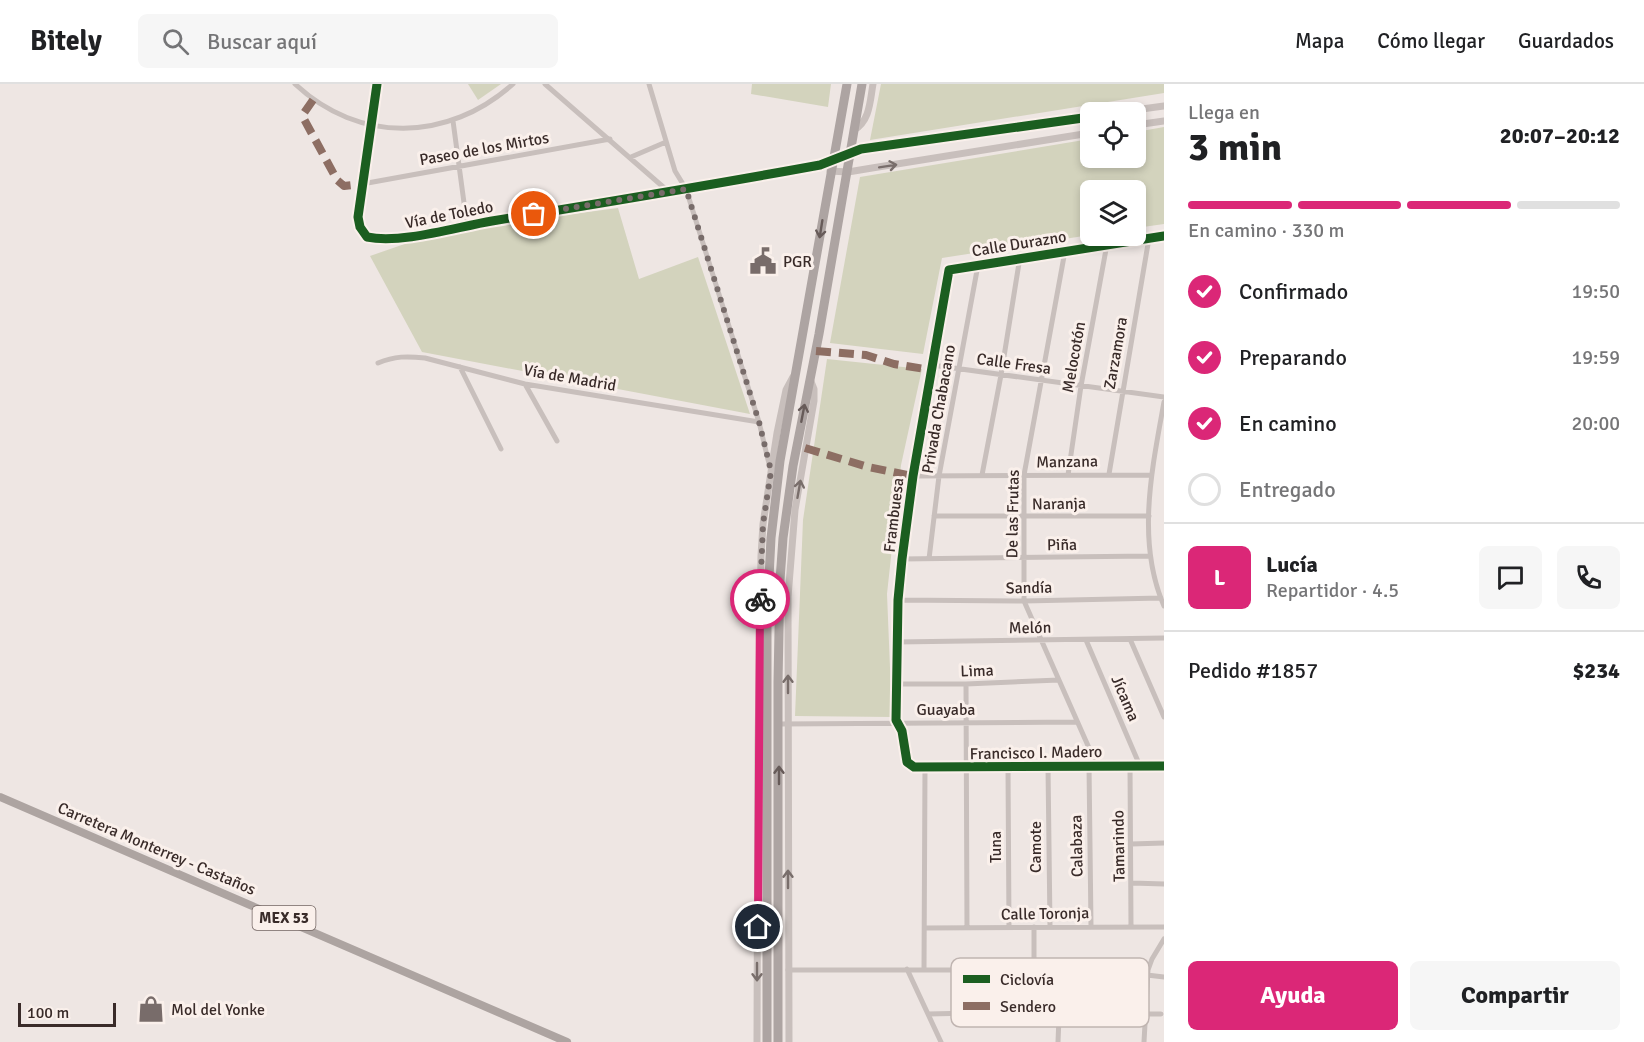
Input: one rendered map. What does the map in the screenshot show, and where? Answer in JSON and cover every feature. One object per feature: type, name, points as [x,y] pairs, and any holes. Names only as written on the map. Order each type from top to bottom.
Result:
[{"type":"highway","points":[[767,1042],[767,628],[771,538],[780,461],[847,84]]},
{"type":"highway","points":[[778,1042],[779,833],[783,723],[780,591],[783,538],[793,466],[848,172],[862,84]]},
{"type":"main road","name":"Carretera Monterrey - Castaños","points":[[0,797],[567,1042]]},
{"type":"street","points":[[295,84],[313,100],[345,118],[370,126],[411,128],[453,121],[485,105],[513,84]]},
{"type":"street","points":[[362,184],[377,84]]},
{"type":"street","points":[[545,84],[669,192]]},
{"type":"street","points":[[649,84],[675,171],[686,189],[759,422],[771,471]]},
{"type":"street","points":[[854,130],[866,119],[873,84]]},
{"type":"street","points":[[1146,108],[1164,106]]},
{"type":"street","points":[[831,166],[851,152],[1080,118]]},
{"type":"street","points":[[453,121],[467,225]]},
{"type":"street","points":[[1146,124],[1164,121]]},
{"type":"street","points":[[831,166],[848,172],[1080,135]]},
{"type":"street","name":"Paseo de los Mirtos","points":[[362,184],[610,139]]},
{"type":"street","points":[[631,157],[666,142]]},
{"type":"street","name":"Vía de Toledo","points":[[362,184],[358,217],[360,227],[367,237],[378,239],[399,238],[820,165],[831,166]]},
{"type":"street","name":"Calle Durazno","points":[[1146,238],[1164,236]]},
{"type":"street","name":"Zarzamora","points":[[1109,474],[1149,238]]},
{"type":"street","name":"Calle Durazno","points":[[950,269],[1095,246]]},
{"type":"street","name":"Melocotón","points":[[1068,475],[1081,386],[1107,246]]},
{"type":"street","name":"De las Frutas","points":[[1065,251],[1024,475],[1024,601],[1097,766]]},
{"type":"street","points":[[982,475],[1020,257]]},
{"type":"street","name":"Privada Chabacano","points":[[928,559],[939,476],[978,265]]},
{"type":"street","name":"Frambuesa","points":[[908,765],[902,731],[897,723],[898,600],[912,476],[950,269]]},
{"type":"street","name":"Vía de Madrid","points":[[378,363],[393,357],[409,356],[525,384],[759,422]]},
{"type":"street","name":"Calle Fresa","points":[[932,365],[1122,391],[1164,399]]},
{"type":"street","points":[[460,367],[501,449]]},
{"type":"street","points":[[757,1042],[759,617],[763,524],[786,390],[797,372]]},
{"type":"street","points":[[525,384],[557,441]]},
{"type":"street","points":[[1164,399],[1151,475],[1149,516],[1150,556],[1164,606]]},
{"type":"street","name":"Manzana","points":[[912,476],[1151,475]]},
{"type":"street","name":"Naranja","points":[[934,516],[1149,516]]},
{"type":"street","name":"Piña","points":[[902,559],[1150,556]]},
{"type":"street","name":"Sandía","points":[[898,600],[1024,601],[1161,598]]},
{"type":"street","name":"Melón","points":[[897,642],[1164,638]]},
{"type":"street","points":[[1130,639],[1164,717]]},
{"type":"street","name":"Jícama","points":[[1086,640],[1140,766]]},
{"type":"street","name":"Lima","points":[[896,684],[1059,680]]},
{"type":"street","points":[[966,684],[967,928]]},
{"type":"street","name":"Guayaba","points":[[783,723],[1077,722]]},
{"type":"street","points":[[783,723],[789,1042]]},
{"type":"street","name":"Francisco I. Madero","points":[[908,765],[925,768],[1164,766]]},
{"type":"street","name":"Calabaza","points":[[1089,766],[1091,926]]},
{"type":"street","name":"Tamarindo","points":[[1130,766],[1131,927]]},
{"type":"street","name":"Camote","points":[[1048,767],[1050,926]]},
{"type":"street","points":[[924,969],[925,768]]},
{"type":"street","name":"Tuna","points":[[1008,768],[1009,927]]},
{"type":"street","points":[[1131,844],[1164,843]]},
{"type":"street","points":[[1132,883],[1164,884]]},
{"type":"street","points":[[1034,927],[1034,958]]},
{"type":"street","name":"Calle Toronja","points":[[925,928],[1164,927]]},
{"type":"street","points":[[1149,969],[1164,939]]},
{"type":"street","points":[[907,969],[941,1042]]},
{"type":"street","points":[[788,970],[951,969]]},
{"type":"street","points":[[1149,972],[1164,976]]},
{"type":"street","points":[[928,1014],[951,1013]]},
{"type":"street","points":[[1149,1013],[1161,1014]]},
{"type":"street","points":[[1058,1042],[1059,1027]]},
{"type":"green space","points":[[468,84],[501,84],[478,100]]},
{"type":"green space","points":[[752,84],[831,84],[828,107],[751,94]]},
{"type":"green space","points":[[881,84],[1164,84],[1164,93],[1108,102],[1080,102],[1080,106],[870,140]]},
{"type":"green space","points":[[1164,127],[1164,224],[1146,227],[1146,180],[1080,180],[1080,237],[942,258],[923,354],[830,343],[860,177],[1080,141],[1080,168],[1146,168],[1146,130]]},
{"type":"green space","points":[[618,208],[639,279],[698,257],[750,414],[422,352],[370,256],[442,231]]},
{"type":"green space","points":[[827,359],[922,369],[901,465],[887,594],[892,717],[795,716],[803,520]]},
{"type":"marked path","points":[[313,100],[304,113],[304,119],[337,180],[344,186],[362,184]]},
{"type":"marked path","points":[[816,351],[866,355],[894,364],[931,370]]},
{"type":"marked path","points":[[805,448],[868,467],[913,476]]},
{"type":"cycle path","points":[[377,84],[358,217],[360,227],[367,237],[381,239],[412,237],[492,221],[820,165],[861,149],[1080,118]]},
{"type":"cycle path","points":[[1164,236],[949,270],[913,476],[902,559],[898,600],[896,720],[902,731],[907,762],[914,767],[1164,766]]},
{"type":"way so far","points":[[534,214],[686,189],[759,422],[771,471],[763,524],[760,599]]},
{"type":"place","name":"PGR","points":[[763,261]]},
{"type":"place","name":"Mol del Yonke","points":[[151,1009]]},
{"type":"route","points":[[758,927],[760,599]]}]
